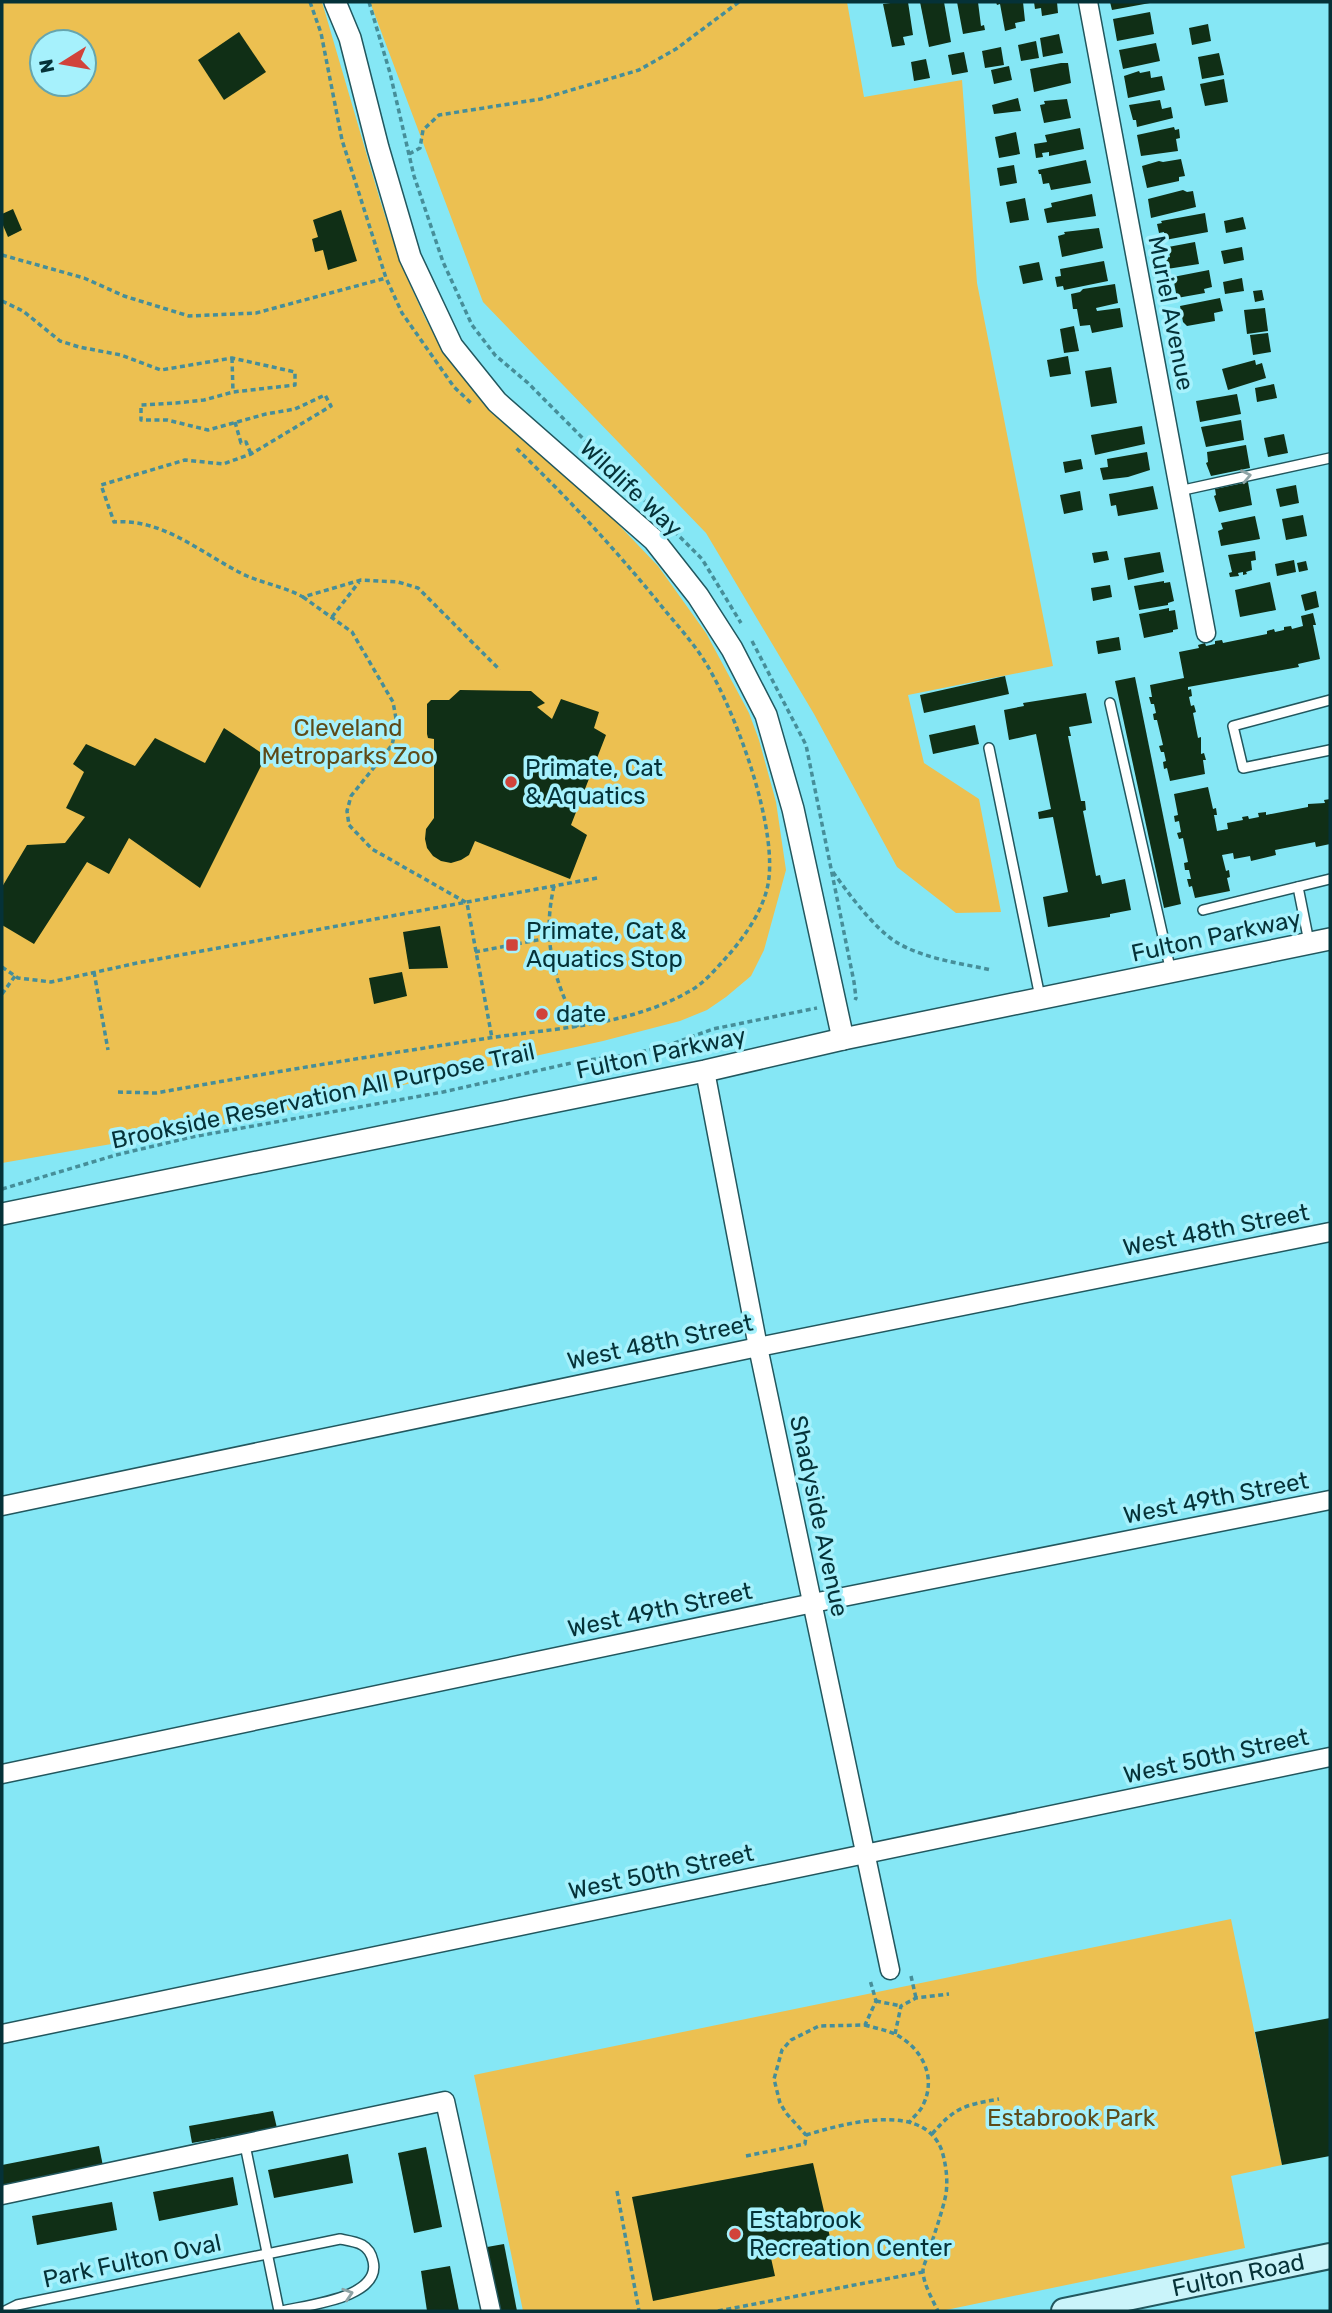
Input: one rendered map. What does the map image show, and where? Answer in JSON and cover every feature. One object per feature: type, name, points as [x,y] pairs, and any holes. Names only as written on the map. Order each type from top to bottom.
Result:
[{"type":"main road","name":"Fulton Road","points":[[1064,2311],[1330,2256]]},
{"type":"street","name":"Wildlife Way","points":[[335,2],[350,38],[410,257],[452,346],[497,402],[654,540],[698,596],[732,649],[766,715],[793,809],[844,1039]]},
{"type":"street","name":"Muriel Avenue","points":[[1088,2],[1206,633]]},
{"type":"street","name":"Fulton Parkway","points":[[2,1214],[705,1071],[844,1039],[1320,941]]},
{"type":"street","name":"Shadyside Avenue","points":[[705,1071],[758,1346],[890,1970]]},
{"type":"street","name":"West 48th Street","points":[[2,1506],[758,1346],[1330,1232]]},
{"type":"street","name":"West 49th Street","points":[[2,1774],[813,1603],[1330,1500]]},
{"type":"street","name":"West 50th Street","points":[[2,2035],[1330,1757]]},
{"type":"street","points":[[2,2194],[445,2101],[491,2311]]},
{"type":"lane","points":[[1179,491],[1330,458]]},
{"type":"lane","points":[[1330,700],[1233,726],[1243,768],[1330,750]]},
{"type":"lane","points":[[1110,703],[1171,972]]},
{"type":"lane","points":[[989,748],[1041,999]]},
{"type":"lane","points":[[1203,909],[1330,879]]},
{"type":"lane","points":[[1298,887],[1320,941]]},
{"type":"lane","name":"Park Fulton Oval","points":[[5,2311],[17,2305],[268,2252],[340,2239],[364,2244],[371,2253],[375,2266],[372,2278],[366,2286],[355,2293],[281,2311],[268,2252],[245,2145]]},
{"type":"path","points":[[310,2],[321,33],[342,139],[386,278],[402,313],[454,387],[472,404]]},
{"type":"path","points":[[409,154],[420,148],[423,130],[439,115],[541,99],[639,70],[676,50],[739,2]]},
{"type":"path","points":[[2,255],[84,278],[124,296],[189,316],[256,313],[386,278]]},
{"type":"path","points":[[2,301],[23,311],[60,341],[121,355],[161,370],[232,358],[295,372],[295,385],[233,392],[176,404],[141,405],[141,420],[167,420],[208,430],[295,409],[325,395],[331,406],[251,454],[223,464],[185,460],[101,485],[114,522],[140,523],[189,542],[248,576],[303,597],[352,632],[393,702],[397,724],[392,745],[351,796],[347,811],[349,825],[372,849],[467,903]]},
{"type":"path","points":[[232,358],[233,392]]},
{"type":"path","points":[[235,422],[241,443],[246,442],[251,454]]},
{"type":"path","points":[[118,1092],[156,1093],[492,1038],[578,1027],[624,1016],[670,1001],[690,991],[710,976],[738,945],[758,913],[767,889],[769,855],[765,824],[748,757],[731,713],[706,663],[610,544],[509,440]]},
{"type":"path","points":[[303,597],[361,580],[398,582],[418,588],[500,670]]},
{"type":"path","points":[[332,617],[361,580]]},
{"type":"path","points":[[831,869],[853,900],[895,941],[934,957],[991,970]]},
{"type":"path","points":[[2,967],[15,976],[51,982],[597,878]]},
{"type":"path","points":[[554,886],[548,911],[548,938],[556,979],[578,1027]]},
{"type":"path","points":[[467,903],[492,1038]]},
{"type":"path","points":[[475,952],[548,938]]},
{"type":"path","points":[[94,972],[108,1050]]},
{"type":"path","points":[[2,994],[15,976]]},
{"type":"path","name":"Brookside Reservation All Purpose Trail","points":[[2,1189],[116,1155],[192,1137],[443,1092],[580,1061],[628,1055],[669,1045],[713,1029],[817,1008]]},
{"type":"path","points":[[911,1976],[916,1998]]},
{"type":"path","points":[[865,2025],[876,2001],[870,1980]]},
{"type":"path","points":[[876,2001],[901,2006],[916,1998],[949,1994]]},
{"type":"path","points":[[895,2034],[901,2006]]},
{"type":"path","points":[[746,2156],[805,2144],[806,2135],[779,2103],[774,2079],[782,2050],[791,2040],[819,2026],[865,2025],[895,2034],[919,2053],[926,2067],[929,2085],[923,2106],[909,2123]]},
{"type":"path","points":[[932,2134],[948,2116],[969,2104],[999,2099]]},
{"type":"path","points":[[806,2135],[846,2122],[866,2120],[909,2123],[923,2127],[932,2134],[944,2158],[947,2184],[923,2272],[938,2311]]},
{"type":"path","points":[[617,2191],[639,2311]]},
{"type":"path","points":[[718,2311],[923,2272]]},
{"type":"green space","name":"Cleveland Metroparks Zoo","points":[[2,2],[322,2],[400,262],[426,320],[459,372],[485,402],[595,500],[658,566],[706,633],[749,713],[776,802],[786,870],[764,950],[751,976],[707,1010],[680,1021],[603,1041],[221,1125],[2,1163]]},
{"type":"green space","points":[[370,2],[847,2],[864,97],[962,80],[977,283],[1053,666],[908,695],[924,763],[979,799],[1001,912],[956,913],[897,867],[814,714],[706,533],[483,302]]},
{"type":"green space","name":"Estabrook Park","points":[[1231,1919],[1282,2165],[1231,2176],[1245,2248],[941,2311],[523,2311],[474,2075]]},
{"type":"building","points":[[908,2],[913,35],[903,37],[905,45],[892,47],[883,4]]},
{"type":"building","points":[[920,2],[944,2],[951,42],[929,47]]},
{"type":"building","points":[[957,2],[978,2],[981,26],[984,25],[985,30],[963,34]]},
{"type":"building","points":[[996,2],[1023,2],[1025,21],[1015,23],[1016,28],[1005,31],[1000,4],[997,5]]},
{"type":"building","points":[[1034,2],[1057,2],[1058,13],[1042,16],[1041,8],[1035,9]]},
{"type":"building","points":[[1110,2],[1150,2],[1150,3],[1112,10]]},
{"type":"building","points":[[1150,12],[1154,34],[1117,41],[1113,19]]},
{"type":"building","points":[[1208,24],[1211,41],[1192,45],[1189,28]]},
{"type":"building","points":[[239,32],[266,72],[224,100],[198,60]]},
{"type":"building","points":[[1059,34],[1063,53],[1043,57],[1040,38]]},
{"type":"building","points":[[1036,41],[1039,58],[1021,61],[1018,45]]},
{"type":"building","points":[[1156,43],[1160,61],[1123,69],[1119,50]]},
{"type":"building","points":[[1001,47],[1004,65],[985,68],[982,51]]},
{"type":"building","points":[[964,52],[968,72],[952,75],[948,55]]},
{"type":"building","points":[[1219,53],[1224,75],[1202,79],[1198,57]]},
{"type":"building","points":[[926,59],[930,78],[914,81],[911,62]]},
{"type":"building","points":[[1068,63],[1071,83],[1034,92],[1030,69]]},
{"type":"building","points":[[1009,66],[1012,80],[994,84],[991,70]]},
{"type":"building","points":[[1150,71],[1151,78],[1162,76],[1165,90],[1128,98],[1124,76]]},
{"type":"building","points":[[1224,79],[1228,102],[1205,106],[1200,84]]},
{"type":"building","points":[[1018,98],[1021,111],[994,114],[992,105]]},
{"type":"building","points":[[1067,99],[1071,118],[1044,123],[1040,105],[1045,104],[1044,101]]},
{"type":"building","points":[[1160,100],[1162,109],[1171,107],[1173,118],[1137,127],[1129,105]]},
{"type":"building","points":[[1174,127],[1175,130],[1179,129],[1180,138],[1176,139],[1178,151],[1141,156],[1137,135]]},
{"type":"building","points":[[1080,128],[1084,149],[1049,156],[1049,152],[1042,153],[1043,157],[1036,158],[1034,144],[1047,142],[1045,135]]},
{"type":"building","points":[[1016,132],[1020,154],[999,158],[995,137]]},
{"type":"building","points":[[1181,159],[1185,176],[1179,177],[1179,181],[1147,188],[1142,166]]},
{"type":"building","points":[[1086,160],[1091,183],[1051,190],[1049,183],[1043,184],[1038,170]]},
{"type":"building","points":[[1014,165],[1017,183],[1000,186],[997,168]]},
{"type":"building","points":[[1183,190],[1193,191],[1196,207],[1151,218],[1148,199]]},
{"type":"building","points":[[1092,194],[1096,216],[1047,223],[1044,209],[1052,207],[1051,203]]},
{"type":"building","points":[[1025,198],[1029,220],[1010,223],[1006,202]]},
{"type":"building","points":[[13,209],[22,230],[8,237],[2,223],[2,214]]},
{"type":"building","points":[[341,210],[357,261],[328,270],[323,250],[315,252],[312,239],[318,237],[313,220]]},
{"type":"building","points":[[1205,213],[1208,232],[1165,240],[1164,232],[1159,233],[1157,224],[1162,223],[1161,221]]},
{"type":"building","points":[[1243,217],[1246,229],[1226,233],[1224,221]]},
{"type":"building","points":[[1099,228],[1103,248],[1062,257],[1058,236],[1065,234],[1064,232]]},
{"type":"building","points":[[1195,242],[1199,264],[1167,269],[1165,258],[1170,257],[1168,247]]},
{"type":"building","points":[[1242,247],[1244,260],[1224,264],[1221,251]]},
{"type":"building","points":[[1104,261],[1108,281],[1064,290],[1063,286],[1057,287],[1055,277],[1061,276],[1060,269]]},
{"type":"building","points":[[1039,262],[1043,280],[1023,284],[1019,266]]},
{"type":"building","points":[[1209,270],[1212,287],[1204,289],[1205,293],[1177,298],[1173,277]]},
{"type":"building","points":[[1242,278],[1244,291],[1225,294],[1223,282]]},
{"type":"building","points":[[1115,284],[1118,303],[1096,308],[1097,311],[1120,308],[1123,327],[1092,333],[1090,325],[1080,326],[1077,309],[1073,309],[1071,294],[1083,289]]},
{"type":"building","points":[[1262,290],[1264,300],[1255,302],[1253,291]]},
{"type":"building","points":[[1220,298],[1223,311],[1214,313],[1215,321],[1187,326],[1183,322],[1180,306]]},
{"type":"building","points":[[1265,308],[1268,331],[1247,334],[1244,310]]},
{"type":"building","points":[[1074,326],[1079,351],[1064,353],[1060,329]]},
{"type":"building","points":[[1268,333],[1271,352],[1253,355],[1250,335]]},
{"type":"building","points":[[1068,356],[1071,374],[1050,377],[1047,360]]},
{"type":"building","points":[[1255,360],[1256,365],[1262,363],[1266,378],[1228,390],[1222,369]]},
{"type":"building","points":[[1111,367],[1117,403],[1091,407],[1085,371]]},
{"type":"building","points":[[1274,384],[1277,398],[1257,402],[1255,388]]},
{"type":"building","points":[[1237,394],[1241,414],[1200,422],[1196,401]]},
{"type":"building","points":[[1241,420],[1244,440],[1206,447],[1201,427]]},
{"type":"building","points":[[1142,426],[1145,444],[1095,455],[1091,435]]},
{"type":"building","points":[[1284,434],[1288,453],[1268,457],[1264,438]]},
{"type":"building","points":[[1246,445],[1250,468],[1211,476],[1206,463],[1207,452]]},
{"type":"building","points":[[1147,452],[1150,470],[1128,477],[1103,480],[1100,468],[1108,467],[1107,459]]},
{"type":"building","points":[[1081,459],[1083,469],[1065,473],[1063,462]]},
{"type":"building","points":[[1248,482],[1252,505],[1219,512],[1214,496],[1215,489]]},
{"type":"building","points":[[1296,485],[1299,503],[1280,507],[1276,489]]},
{"type":"building","points":[[1153,486],[1158,509],[1118,516],[1116,505],[1111,506],[1109,494]]},
{"type":"building","points":[[1080,491],[1083,510],[1064,514],[1060,495]]},
{"type":"building","points":[[1303,515],[1307,536],[1286,540],[1282,519]]},
{"type":"building","points":[[1255,516],[1260,539],[1221,546],[1218,531],[1223,529],[1221,523]]},
{"type":"building","points":[[1107,551],[1109,560],[1094,563],[1092,553]]},
{"type":"building","points":[[1255,551],[1256,560],[1251,561],[1252,570],[1246,572],[1247,574],[1243,575],[1243,572],[1238,573],[1239,576],[1230,577],[1229,573],[1232,572],[1228,555]]},
{"type":"building","points":[[1160,552],[1164,572],[1128,580],[1124,558]]},
{"type":"building","points":[[1294,560],[1296,572],[1277,576],[1275,564]]},
{"type":"building","points":[[1306,561],[1308,570],[1299,572],[1297,563]]},
{"type":"building","points":[[1170,582],[1174,601],[1168,605],[1139,610],[1134,586]]},
{"type":"building","points":[[1270,582],[1276,610],[1240,617],[1235,590]]},
{"type":"building","points":[[1110,585],[1112,597],[1093,601],[1091,588]]},
{"type":"building","points":[[1316,591],[1319,607],[1305,611],[1301,595]]},
{"type":"building","points":[[1169,608],[1169,611],[1175,610],[1178,629],[1144,638],[1139,614]]},
{"type":"building","points":[[1313,613],[1320,659],[1298,664],[1299,667],[1188,687],[1188,690],[1191,689],[1191,706],[1194,705],[1196,712],[1193,713],[1198,738],[1201,737],[1201,754],[1204,753],[1206,760],[1203,760],[1205,774],[1170,781],[1167,768],[1164,769],[1164,752],[1161,752],[1159,746],[1163,745],[1157,720],[1154,720],[1154,704],[1151,704],[1149,697],[1152,697],[1150,685],[1184,678],[1179,652],[1199,648],[1198,645],[1205,643],[1206,646],[1215,644],[1215,641],[1222,640],[1223,643],[1267,634],[1267,631],[1274,629],[1275,632],[1284,630],[1284,627],[1291,626],[1292,629],[1303,626],[1301,616]]},
{"type":"building","points":[[1119,637],[1121,650],[1098,654],[1096,641]]},
{"type":"building","points":[[1005,676],[1009,694],[924,713],[920,695]]},
{"type":"building","points":[[1135,677],[1181,904],[1164,908],[1115,681]]},
{"type":"building","name":"Primate, Cat & Aquatics","points":[[460,690],[531,691],[545,703],[537,707],[552,719],[561,699],[599,712],[594,728],[606,735],[571,825],[587,835],[570,879],[475,841],[469,855],[451,863],[433,856],[427,848],[426,829],[434,818],[434,739],[428,738],[427,734],[427,704],[431,700],[449,700]]},
{"type":"building","points":[[1086,693],[1092,723],[1069,727],[1071,736],[1068,736],[1081,801],[1085,801],[1086,810],[1083,811],[1096,876],[1100,875],[1102,884],[1125,879],[1131,910],[1110,914],[1110,917],[1048,927],[1043,897],[1068,892],[1053,817],[1039,819],[1038,812],[1051,809],[1036,734],[1009,740],[1004,710],[1024,706],[1023,703]]},
{"type":"building","points":[[975,725],[979,744],[933,754],[929,735]]},
{"type":"building","points":[[224,728],[266,756],[200,888],[129,838],[109,874],[87,862],[34,944],[2,925],[2,887],[27,845],[65,843],[85,817],[66,808],[84,772],[73,764],[86,744],[135,766],[155,738],[205,763]]},
{"type":"building","points":[[1208,787],[1213,809],[1216,808],[1217,815],[1214,815],[1217,831],[1228,829],[1227,823],[1243,820],[1242,817],[1248,816],[1249,819],[1259,817],[1258,813],[1266,812],[1266,815],[1308,807],[1308,804],[1325,803],[1324,800],[1330,799],[1330,844],[1316,847],[1315,842],[1275,850],[1276,855],[1251,861],[1250,856],[1234,859],[1233,853],[1222,855],[1226,871],[1229,870],[1230,877],[1227,878],[1230,891],[1195,898],[1187,879],[1191,879],[1189,870],[1185,870],[1184,863],[1188,862],[1183,838],[1179,839],[1177,833],[1181,832],[1179,821],[1175,822],[1174,816],[1178,815],[1174,794]]},
{"type":"building","points":[[440,926],[448,968],[409,969],[403,932]]},
{"type":"building","points":[[402,972],[407,996],[374,1004],[369,978]]},
{"type":"building","points":[[1330,2018],[1330,2156],[1282,2165],[1255,2032]]},
{"type":"building","points":[[273,2111],[277,2128],[192,2143],[189,2126]]},
{"type":"building","points":[[99,2146],[103,2166],[2,2185],[2,2165]]},
{"type":"building","points":[[426,2147],[442,2227],[414,2233],[398,2153]]},
{"type":"building","points":[[348,2154],[353,2183],[274,2198],[268,2170]]},
{"type":"building","name":"Estabrook Recreation Center","points":[[813,2163],[832,2246],[771,2258],[775,2276],[653,2301],[632,2197]]},
{"type":"building","points":[[233,2177],[238,2205],[159,2221],[153,2192]]},
{"type":"building","points":[[112,2202],[117,2230],[37,2245],[32,2216]]},
{"type":"building","points":[[504,2244],[517,2311],[499,2311],[487,2247]]},
{"type":"building","points":[[450,2266],[459,2311],[427,2311],[421,2271]]},
{"type":"place","name":"Primate, Cat & Aquatics","points":[[511,782]]},
{"type":"place","name":"Primate, Cat & Aquatics Stop","points":[[512,945]]},
{"type":"place","name":"date","points":[[542,1014]]},
{"type":"place","name":"Estabrook Recreation Center","points":[[735,2234]]}]
